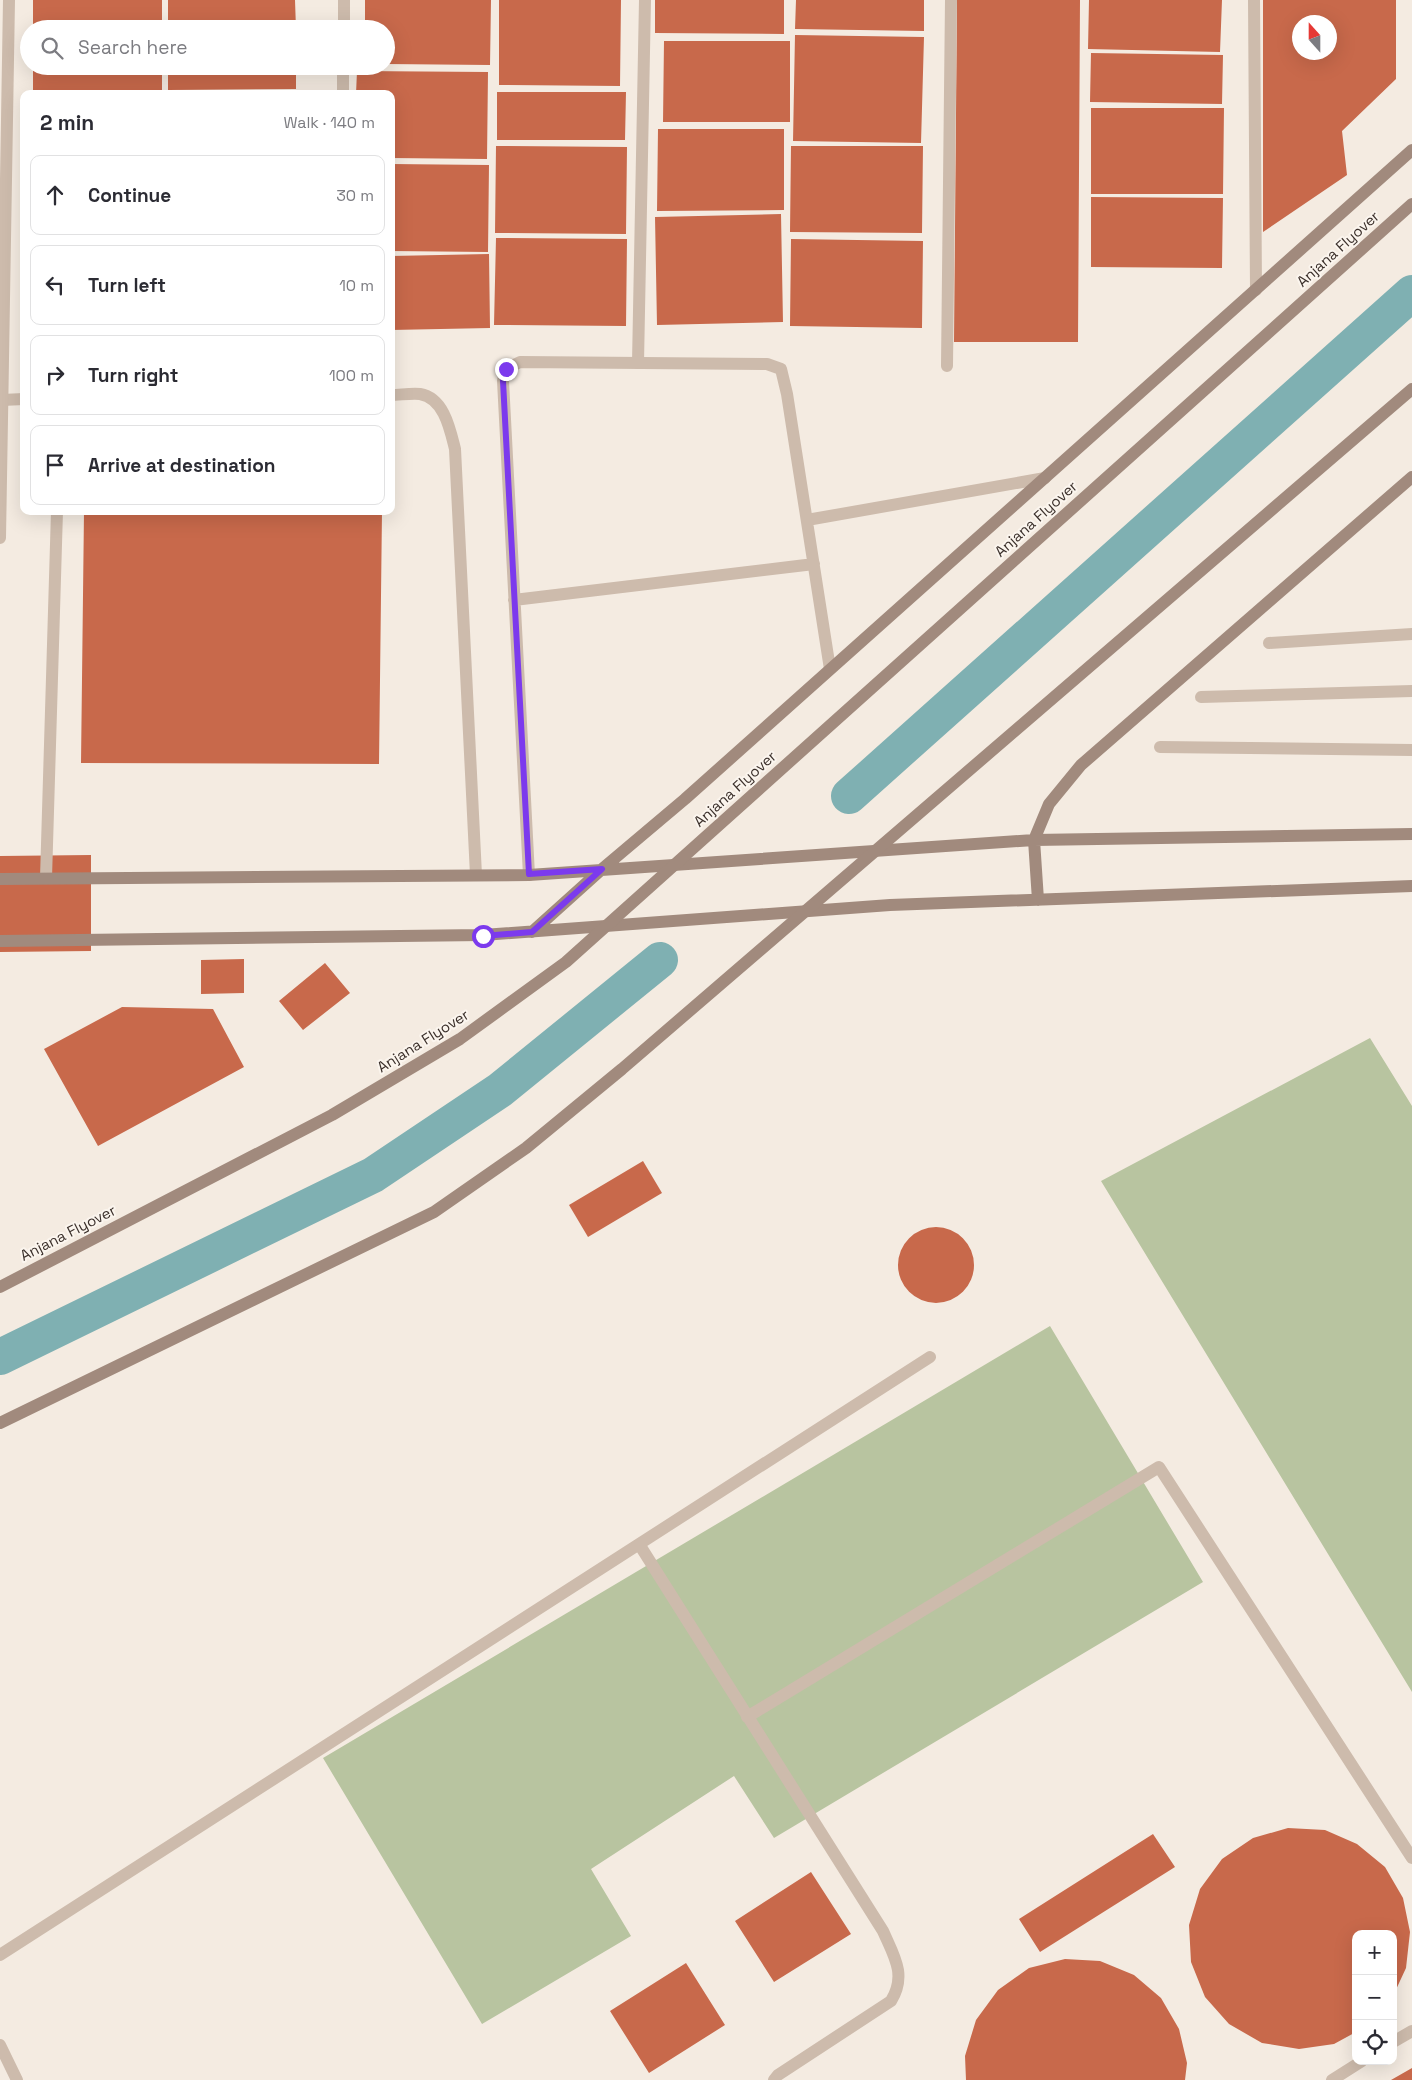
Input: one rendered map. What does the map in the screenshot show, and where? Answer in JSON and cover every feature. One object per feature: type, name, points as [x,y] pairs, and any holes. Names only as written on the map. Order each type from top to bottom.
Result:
[{"type":"main road","points":[[532,932],[602,869],[685,799],[1412,150]]},
{"type":"main road","name":"Anjana Flyover","points":[[0,1287],[332,1115],[460,1040],[566,962],[1412,204]]},
{"type":"main road","points":[[0,1423],[434,1212],[526,1148],[622,1069],[1412,390]]},
{"type":"main road","points":[[1038,900],[1034,840],[1049,804],[1080,765],[1412,477]]},
{"type":"main road","points":[[0,879],[529,874],[1034,840],[1412,834]]},
{"type":"main road","points":[[0,940],[483,936],[890,905],[1412,886]]},
{"type":"street","points":[[0,538],[3,195],[9,0]]},
{"type":"street","points":[[344,0],[344,20]]},
{"type":"street","points":[[638,363],[645,0]]},
{"type":"street","points":[[947,366],[951,0]]},
{"type":"street","points":[[1254,0],[1256,290]]},
{"type":"street","points":[[343,90],[344,75]]},
{"type":"street","points":[[529,874],[503,381],[506,369],[520,362],[767,364],[780,369],[787,394],[830,669]]},
{"type":"street","points":[[395,395],[421,394],[436,403],[447,419],[455,449],[476,875]]},
{"type":"street","points":[[2,400],[20,399]]},
{"type":"street","points":[[807,520],[1045,478]]},
{"type":"street","points":[[46,878],[57,515]]},
{"type":"street","points":[[514,600],[814,564]]},
{"type":"street","points":[[1269,643],[1412,634]]},
{"type":"street","points":[[1201,697],[1412,691]]},
{"type":"street","points":[[1160,747],[1412,750]]},
{"type":"street","points":[[0,1956],[930,1357]]},
{"type":"street","points":[[747,1717],[1159,1467],[1412,1858]]},
{"type":"street","points":[[639,1544],[883,1931],[900,1974],[896,1992],[890,2002],[778,2075],[774,2080]]},
{"type":"street","points":[[1397,2039],[1412,2030]]},
{"type":"street","points":[[0,2045],[17,2080]]},
{"type":"street","points":[[1332,2080],[1356,2065]]},
{"type":"green space","points":[[1370,1038],[1412,1106],[1412,1692],[1101,1181]]},
{"type":"green space","points":[[1050,1326],[1203,1582],[774,1838],[734,1776],[591,1869],[631,1936],[482,2024],[323,1758]]},
{"type":"building","points":[[33,0],[162,0],[162,20],[33,20]]},
{"type":"building","points":[[168,0],[295,0],[296,20],[168,20]]},
{"type":"building","points":[[365,0],[491,0],[490,65],[395,64],[395,20],[365,20]]},
{"type":"building","points":[[499,0],[621,0],[620,86],[499,85]]},
{"type":"building","points":[[655,0],[784,0],[784,34],[655,33]]},
{"type":"building","points":[[796,0],[924,0],[924,31],[795,29]]},
{"type":"building","points":[[957,0],[1080,0],[1078,342],[954,342]]},
{"type":"building","points":[[1089,0],[1222,0],[1220,52],[1088,49]]},
{"type":"building","points":[[1263,0],[1396,0],[1396,79],[1342,131],[1347,175],[1263,232]]},
{"type":"building","points":[[795,35],[924,37],[921,143],[793,141]]},
{"type":"building","points":[[664,41],[790,41],[790,122],[663,122]]},
{"type":"building","points":[[1091,53],[1223,55],[1222,104],[1090,102]]},
{"type":"building","points":[[395,71],[488,72],[487,159],[395,158],[395,90],[356,90],[357,75],[395,75]]},
{"type":"building","points":[[33,75],[162,75],[162,90],[33,90]]},
{"type":"building","points":[[168,75],[296,75],[296,89],[168,90]]},
{"type":"building","points":[[497,92],[626,92],[625,140],[497,140]]},
{"type":"building","points":[[1091,108],[1224,108],[1223,194],[1091,194]]},
{"type":"building","points":[[658,129],[784,129],[784,210],[657,211]]},
{"type":"building","points":[[496,146],[627,147],[626,234],[495,233]]},
{"type":"building","points":[[791,146],[923,146],[922,233],[790,232]]},
{"type":"building","points":[[395,164],[489,165],[488,252],[395,251]]},
{"type":"building","points":[[1091,197],[1223,198],[1222,268],[1091,267]]},
{"type":"building","points":[[781,214],[783,322],[657,325],[655,217]]},
{"type":"building","points":[[496,238],[627,239],[626,326],[494,325]]},
{"type":"building","points":[[791,239],[923,241],[922,328],[790,326]]},
{"type":"building","points":[[489,254],[490,328],[395,330],[395,256]]},
{"type":"building","points":[[84,515],[382,515],[379,764],[81,763]]},
{"type":"building","points":[[91,855],[91,951],[0,952],[0,856]]},
{"type":"building","points":[[244,959],[244,993],[201,994],[201,960]]},
{"type":"building","points":[[325,963],[350,993],[303,1030],[279,1001]]},
{"type":"building","points":[[122,1007],[213,1009],[244,1067],[98,1146],[44,1049]]},
{"type":"building","points":[[643,1161],[662,1193],[588,1237],[569,1205]]},
{"type":"building","points":[[929,1227],[943,1227],[957,1233],[968,1244],[972,1250],[974,1265],[972,1280],[963,1292],[951,1301],[929,1303],[915,1297],[904,1286],[898,1272],[898,1258],[904,1244],[915,1233]]},
{"type":"building","points":[[1288,1828],[1325,1830],[1357,1844],[1385,1867],[1403,1898],[1410,1932],[1406,1968],[1397,1987],[1397,1930],[1352,1930],[1352,2034],[1334,2044],[1299,2049],[1262,2043],[1229,2024],[1205,1997],[1191,1962],[1189,1925],[1200,1889],[1222,1859],[1253,1838]]},
{"type":"building","points":[[1153,1834],[1175,1867],[1040,1952],[1019,1919]]},
{"type":"building","points":[[811,1872],[851,1934],[774,1982],[735,1921]]},
{"type":"building","points":[[1065,1959],[1100,1961],[1134,1975],[1161,1998],[1179,2029],[1187,2063],[1185,2080],[966,2080],[965,2056],[976,2020],[998,1990],[1029,1968]]},
{"type":"building","points":[[686,1963],[725,2025],[649,2073],[610,2011]]},
{"type":"building","points":[[1412,2068],[1412,2080],[1391,2080]]},
{"type":"waterway","points":[[849,796],[1412,293]]},
{"type":"waterway","points":[[0,1357],[373,1175],[500,1090],[660,960]]},
{"type":"route","points":[[483,936],[532,932],[602,869],[529,874],[503,381],[506,369]]}]
